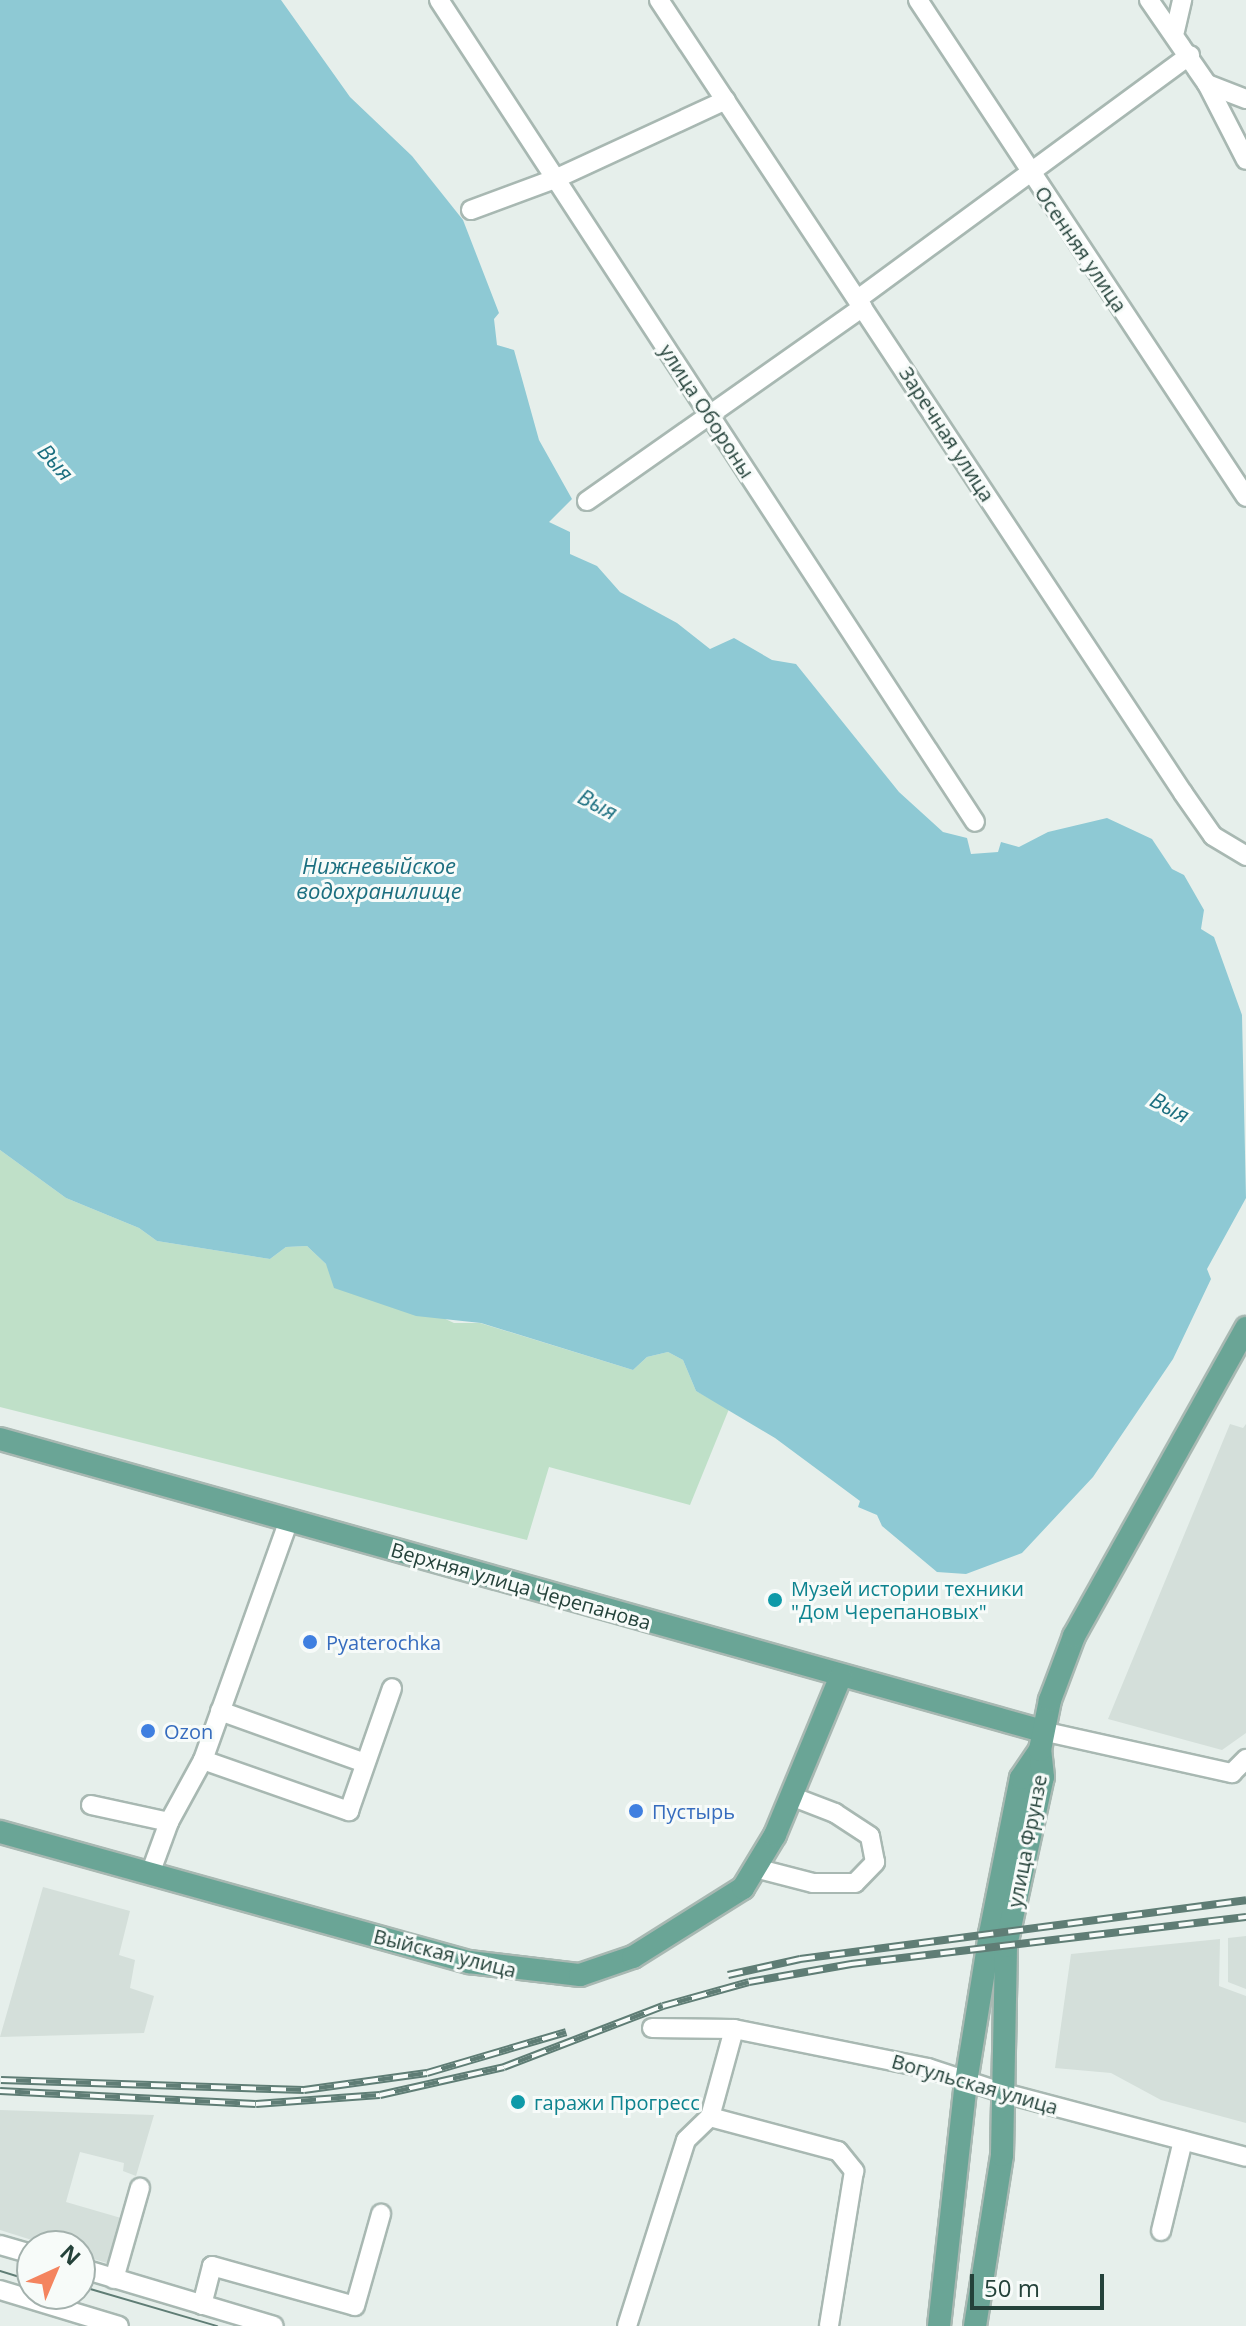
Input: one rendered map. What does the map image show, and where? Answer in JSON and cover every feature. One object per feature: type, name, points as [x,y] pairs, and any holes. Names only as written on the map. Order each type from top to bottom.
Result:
[{"type":"main road","points":[[1041,1740],[1074,1636],[1246,1328]]},
{"type":"main road","name":"Верхняя улица Черепанова","points":[[0,1439],[841,1676],[1041,1740]]},
{"type":"main road","name":"Выйская улица","points":[[0,1832],[469,1962],[580,1975],[633,1957],[690,1925],[743,1888],[791,1796],[841,1676]]},
{"type":"main road","name":"улица Фрунзе","points":[[939,2326],[966,2082],[1010,1826],[1021,1778],[1041,1740]]},
{"type":"main road","name":"улица Фрунзе","points":[[975,2326],[1002,2155],[1006,1946],[1043,1777],[1041,1740]]},
{"type":"street","name":"улица Обороны","points":[[439,0],[975,822]]},
{"type":"street","name":"Заречная улица","points":[[659,0],[1213,836],[1246,856]]},
{"type":"street","name":"Осенняя улица","points":[[918,0],[1246,497]]},
{"type":"street","points":[[1149,0],[1190,55],[1246,160]]},
{"type":"street","points":[[1175,31],[1182,0]]},
{"type":"street","points":[[587,501],[860,303],[1028,170],[1190,55]]},
{"type":"street","points":[[1207,84],[1246,99]]},
{"type":"street","points":[[471,210],[555,179],[726,100]]},
{"type":"street","points":[[150,1874],[169,1822],[203,1760],[289,1520]]},
{"type":"street","points":[[203,1760],[349,1811],[392,1688]]},
{"type":"street","points":[[220,1711],[365,1763]]},
{"type":"street","points":[[1041,1740],[1232,1773],[1246,1759]]},
{"type":"street","points":[[755,1868],[813,1883],[855,1883],[875,1862],[870,1836],[835,1813],[791,1796]]},
{"type":"street","points":[[91,1805],[169,1822]]},
{"type":"street","name":"Вогульская улица","points":[[652,2028],[734,2029],[928,2068],[1004,2093],[1246,2157]]},
{"type":"street","points":[[627,2326],[686,2140],[710,2117],[734,2029]]},
{"type":"street","points":[[710,2117],[838,2151],[854,2171],[829,2326]]},
{"type":"street","points":[[1161,2231],[1183,2141]]},
{"type":"street","points":[[114,2279],[140,2188]]},
{"type":"street","points":[[202,2305],[212,2266],[355,2306],[381,2214]]},
{"type":"street","points":[[96,2273],[274,2326]]},
{"type":"street","points":[[0,2290],[119,2326]]},
{"type":"shaded area","points":[[1230,1424],[1243,1428],[1246,1424],[1246,1733],[1222,1750],[1108,1719]]},
{"type":"shaded area","points":[[43,1887],[130,1911],[119,1955],[135,1960],[130,1988],[154,1996],[144,2033],[0,2037]]},
{"type":"shaded area","points":[[1246,1936],[1246,1989],[1228,1982],[1228,1938]]},
{"type":"shaded area","points":[[1220,1939],[1219,1986],[1246,1996],[1246,2123],[1161,2100],[1111,2073],[1055,2068],[1071,1954]]},
{"type":"shaded area","points":[[0,2110],[154,2115],[136,2176],[123,2171],[124,2163],[80,2152],[66,2202],[121,2218],[107,2263],[96,2260],[96,2230],[16,2230],[16,2235],[0,2230]]},
{"type":"green space","points":[[0,1150],[66,1198],[139,1228],[157,1241],[270,1259],[286,1247],[307,1246],[326,1264],[454,1323],[480,1323],[633,1370],[647,1357],[668,1352],[683,1360],[696,1391],[729,1409],[690,1505],[549,1467],[527,1540],[0,1407]]},
{"type":"water","name":"Нижневыйское водохранилище","points":[[0,0],[281,0],[350,97],[412,156],[463,220],[499,313],[494,319],[497,345],[514,350],[539,440],[572,499],[549,522],[570,532],[570,554],[597,566],[620,592],[677,623],[710,649],[734,638],[772,660],[796,664],[899,792],[943,832],[967,838],[971,854],[998,852],[1001,842],[1019,847],[1048,832],[1107,818],[1152,839],[1172,869],[1184,875],[1204,910],[1201,929],[1214,937],[1242,1015],[1246,1198],[1207,1269],[1211,1279],[1173,1359],[1093,1477],[1022,1553],[966,1574],[937,1572],[882,1526],[877,1515],[858,1507],[860,1501],[775,1438],[696,1391],[683,1360],[668,1352],[647,1357],[633,1370],[481,1323],[416,1316],[334,1288],[326,1264],[307,1246],[286,1247],[270,1259],[157,1241],[139,1228],[66,1198],[0,1150]]},
{"type":"tram line","points":[[0,2271],[16,2276]]},
{"type":"tram line","points":[[96,2291],[217,2326]]},
{"type":"railway","points":[[728,1975],[800,1959],[1246,1900]]},
{"type":"railway","points":[[0,2091],[256,2104],[380,2095],[504,2067],[663,2006],[749,1982],[851,1964],[1246,1917]]},
{"type":"railway","points":[[1,2080],[304,2090],[427,2073],[566,2032]]},
{"type":"place","name":"Музей истории техники \"Дом Черепановых\"","points":[[775,1600]]},
{"type":"place","name":"Pyaterochka","points":[[310,1642]]},
{"type":"place","name":"Ozon","points":[[148,1731]]},
{"type":"place","name":"Пустырь","points":[[636,1811]]},
{"type":"place","name":"гаражи Прогресс","points":[[518,2102]]},
{"type":"water label","name":"Выя","points":[[56,462]]},
{"type":"water label","name":"Выя","points":[[598,804]]},
{"type":"water label","name":"Выя","points":[[1170,1107]]}]
